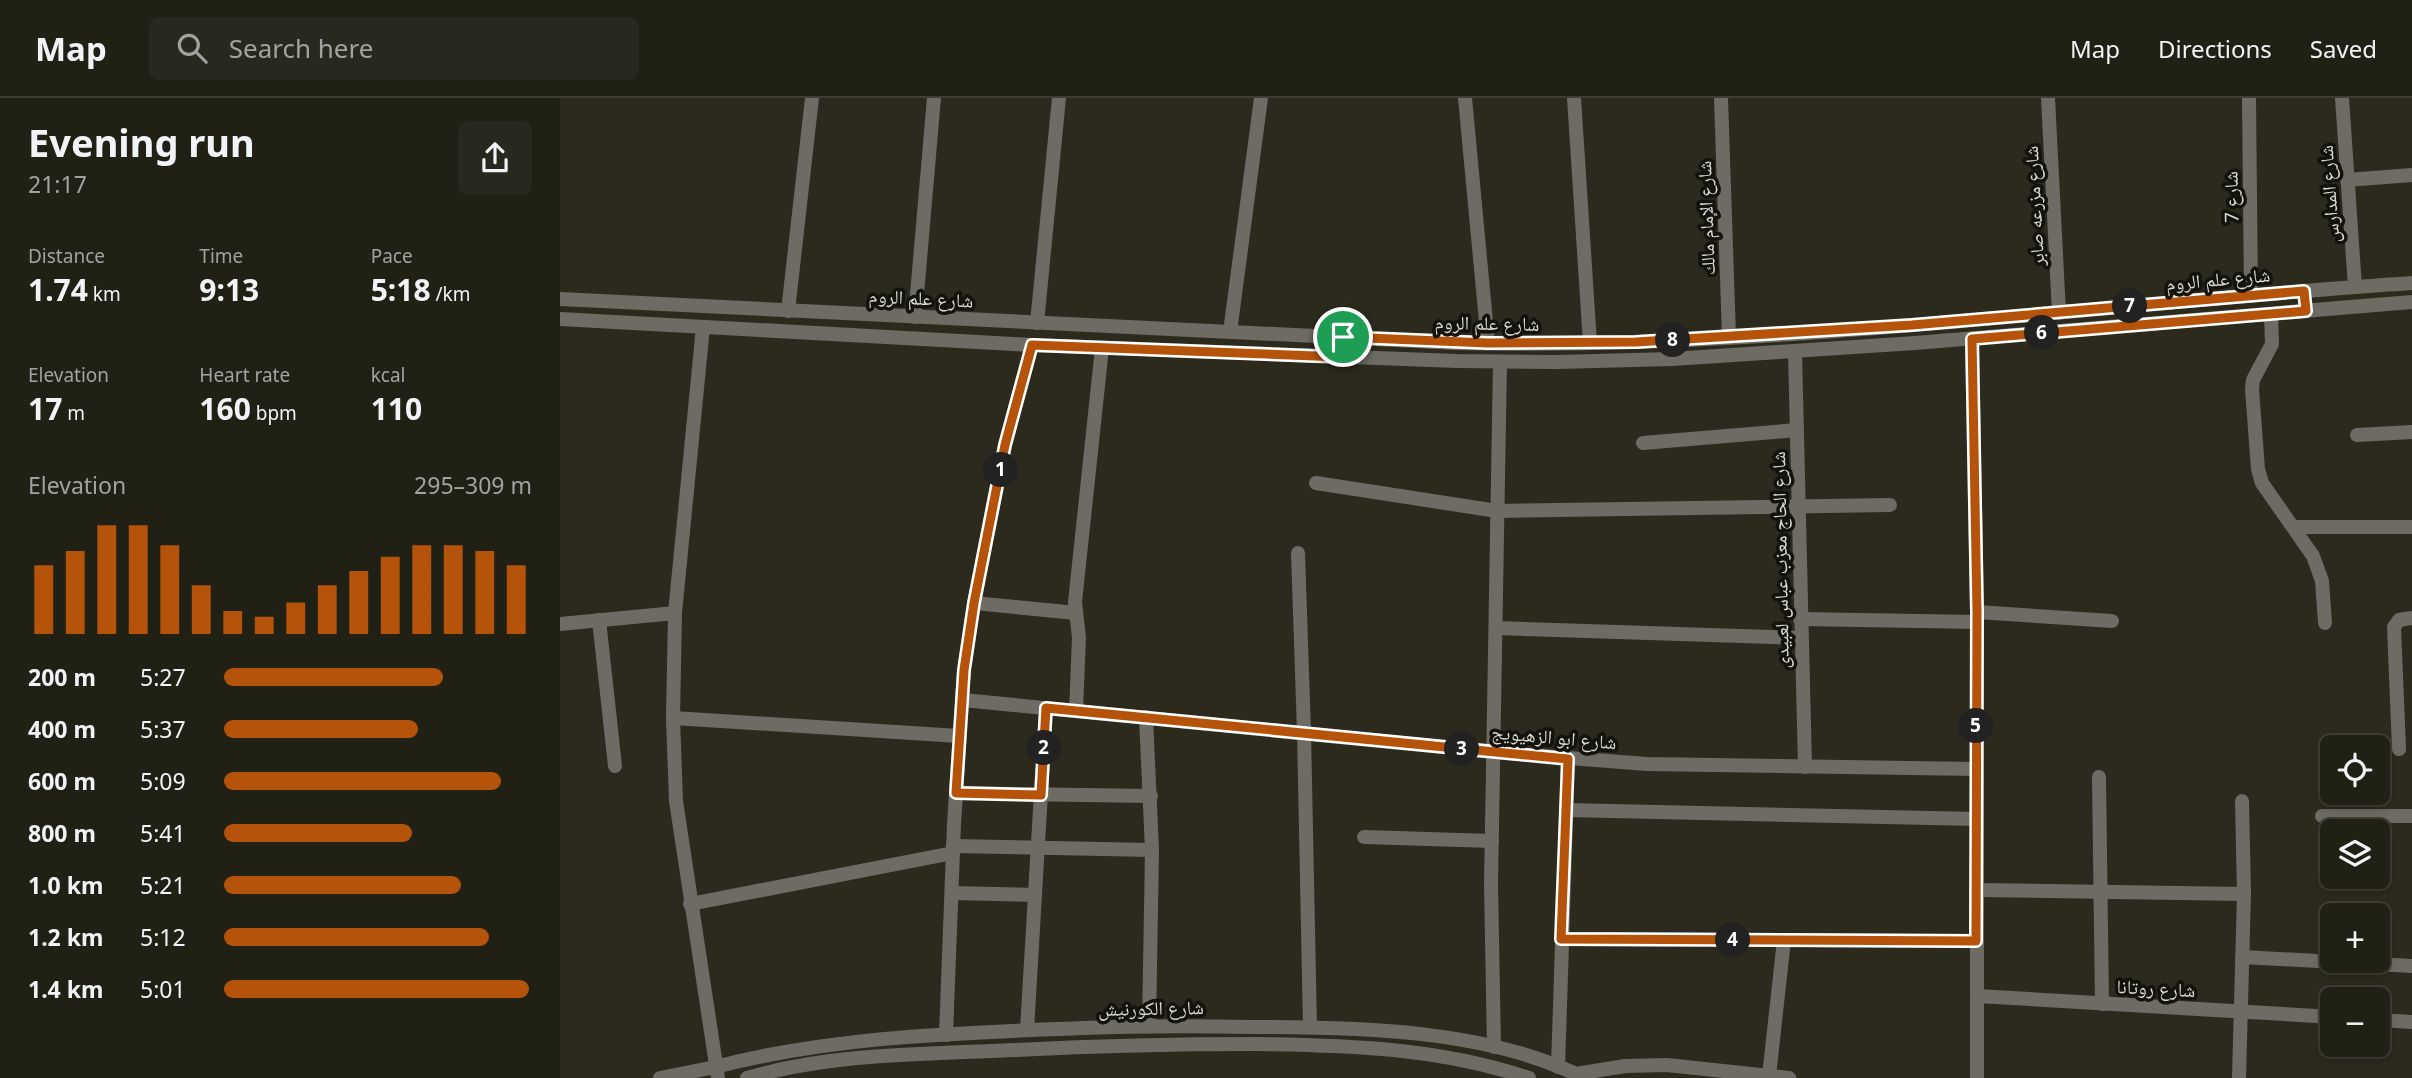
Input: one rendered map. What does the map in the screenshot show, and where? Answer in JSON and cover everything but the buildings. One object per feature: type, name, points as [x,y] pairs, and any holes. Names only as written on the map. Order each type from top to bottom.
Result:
[{"type":"street","points":[[788,311],[812,98]]},
{"type":"street","points":[[915,317],[934,98]]},
{"type":"street","points":[[1037,323],[1059,98]]},
{"type":"street","points":[[1230,332],[1261,98]]},
{"type":"street","points":[[1465,98],[1488,343]]},
{"type":"street","points":[[1574,98],[1590,343]]},
{"type":"street","name":"شارع الإمام مالك","points":[[1721,98],[1729,337]]},
{"type":"street","name":"شارع مزرعه صابر","points":[[2048,98],[2059,313]]},
{"type":"street","name":"شارع 7","points":[[2249,98],[2251,296]]},
{"type":"street","name":"شارع المدارس","points":[[2342,98],[2355,287]]},
{"type":"street","points":[[2347,180],[2412,176]]},
{"type":"street","name":"شارع علم الروم","points":[[560,299],[1343,337],[1488,343],[1590,343],[1912,325],[2412,283]]},
{"type":"street","points":[[2304,291],[2306,311]]},
{"type":"street","name":"شارع علم الروم","points":[[560,319],[1032,345],[1500,362],[1638,360],[1795,352],[2412,302]]},
{"type":"street","points":[[2271,314],[2272,344],[2253,380],[2252,390],[2258,469],[2262,483],[2294,527],[2318,567],[2325,623]]},
{"type":"street","points":[[1912,325],[1914,343]]},
{"type":"street","points":[[703,327],[675,613],[673,718],[676,801],[716,1073]]},
{"type":"street","points":[[1341,357],[1343,337]]},
{"type":"street","points":[[1972,339],[1977,617],[1977,1078]]},
{"type":"street","points":[[946,1035],[953,850],[964,670],[974,603],[1005,445],[1032,345]]},
{"type":"street","points":[[1076,711],[1079,638],[1075,602],[1102,348]]},
{"type":"street","name":"شارع الحاج معزب عباس لعبيدى","points":[[1795,352],[1805,767]]},
{"type":"street","points":[[1494,1048],[1491,884],[1500,362]]},
{"type":"street","points":[[1643,443],[1797,430]]},
{"type":"street","points":[[2357,435],[2412,432]]},
{"type":"street","points":[[1315,483],[1497,512],[1890,505]]},
{"type":"street","points":[[2294,527],[2412,527]]},
{"type":"street","points":[[1298,553],[1310,1027]]},
{"type":"street","points":[[974,603],[1076,613]]},
{"type":"street","points":[[560,624],[675,613]]},
{"type":"street","points":[[1800,619],[1977,617],[2112,621]]},
{"type":"street","points":[[2399,748],[2394,628],[2399,620],[2412,618]]},
{"type":"street","points":[[599,620],[615,766]]},
{"type":"street","points":[[1497,628],[1801,638]]},
{"type":"street","name":"شارع ابو الزهيويج","points":[[963,700],[1568,759],[1661,764],[1976,769]]},
{"type":"street","points":[[1027,1030],[1046,708]]},
{"type":"street","points":[[1146,717],[1152,850],[1149,1026]]},
{"type":"street","points":[[673,718],[959,736]]},
{"type":"street","points":[[1558,1067],[1568,759]]},
{"type":"street","points":[[2099,777],[2102,1004]]},
{"type":"street","points":[[956,793],[1151,796]]},
{"type":"street","points":[[2239,1078],[2244,894],[2242,801]]},
{"type":"street","points":[[1567,810],[1977,819]]},
{"type":"street","points":[[2322,816],[2412,816]]},
{"type":"street","points":[[1364,837],[1492,841]]},
{"type":"street","points":[[690,904],[953,850],[1152,850]]},
{"type":"street","points":[[1977,890],[2244,894]]},
{"type":"street","points":[[952,893],[1035,895]]},
{"type":"street","points":[[1561,939],[1976,941]]},
{"type":"street","points":[[1769,1076],[1784,940]]},
{"type":"street","points":[[2242,957],[2412,967]]},
{"type":"street","name":"شارع روتانا","points":[[1977,996],[2320,1016]]},
{"type":"street","points":[[2390,1021],[2412,1022]]},
{"type":"street","name":"شارع الكورنيش","points":[[660,1078],[716,1073],[806,1048],[946,1035],[1149,1026],[1310,1027],[1418,1034],[1494,1048],[1582,1077]]},
{"type":"street","name":"شارع الكورنيش","points":[[747,1078],[778,1070],[837,1061],[1149,1044],[1310,1044],[1411,1051],[1471,1061],[1529,1078]]},
{"type":"street","points":[[1582,1077],[1625,1066],[1667,1065],[1789,1078]]},
{"type":"route","points":[[2304,291],[2306,311],[1972,339],[1977,612],[1976,941],[1561,939],[1568,759],[1046,708],[1041,795],[956,793],[964,670],[974,603],[1005,445],[1032,345],[1341,357],[1343,337],[1539,344],[1636,342],[1912,325],[2304,291]]}]
